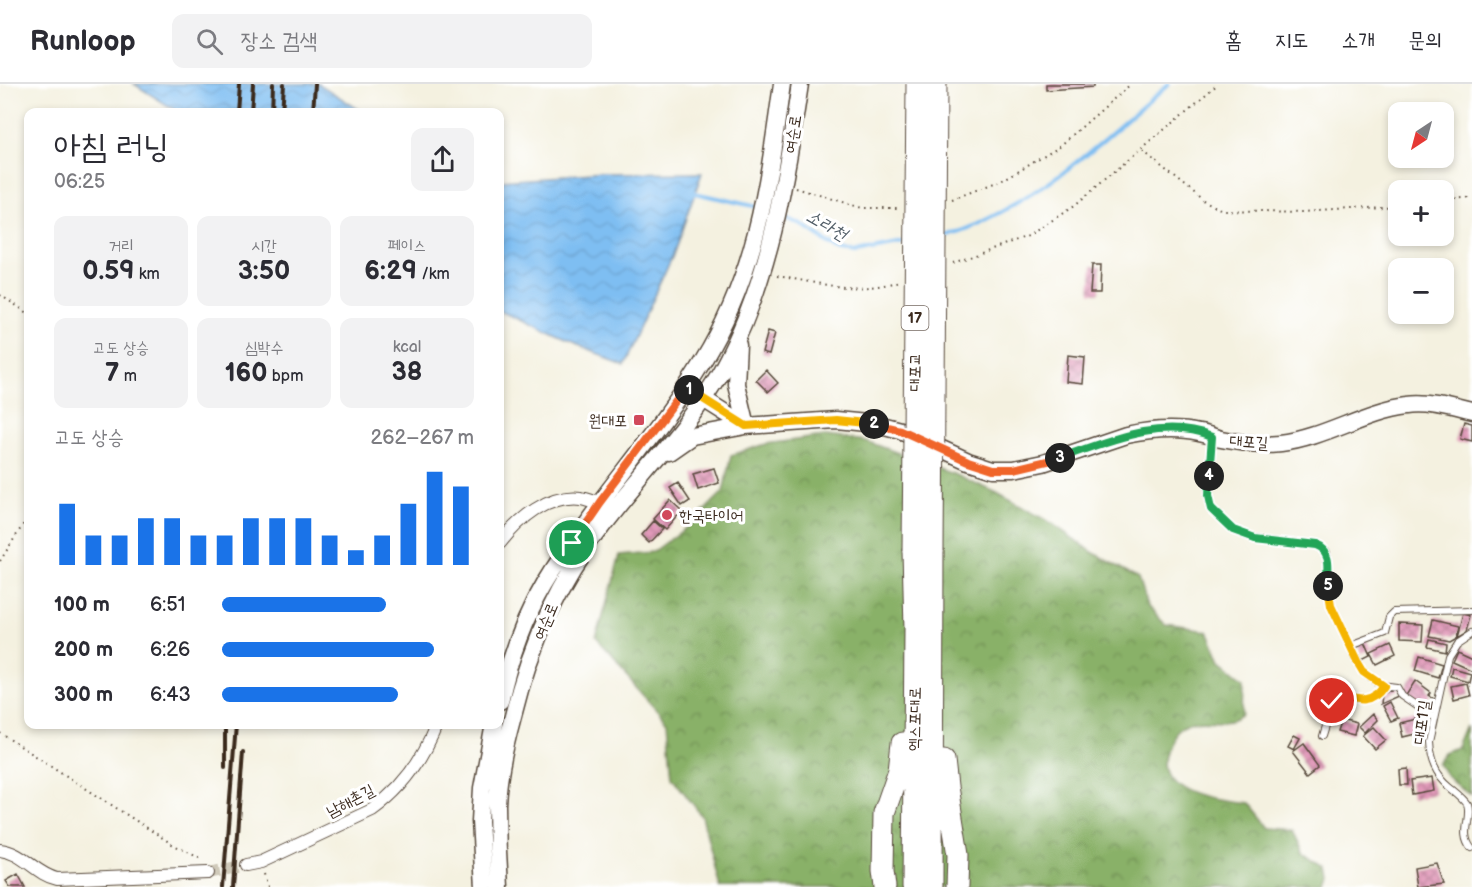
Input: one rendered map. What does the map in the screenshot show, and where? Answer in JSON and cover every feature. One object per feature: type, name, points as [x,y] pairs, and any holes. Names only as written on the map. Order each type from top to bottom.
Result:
[{"type":"highway","name":"대포교","points":[[917,84],[923,551]]},
{"type":"highway","name":"대포교","points":[[923,551],[936,84]]},
{"type":"highway","name":"엑스포대로","points":[[923,551],[932,887]]},
{"type":"highway","name":"엑스포대로","points":[[913,887],[924,630]]},
{"type":"highway","points":[[885,887],[884,813],[900,770],[905,700],[924,630]]},
{"type":"highway","points":[[924,630],[946,788],[958,855],[957,887]]},
{"type":"street","name":"여순로","points":[[777,181],[782,84]]},
{"type":"street","name":"여순로","points":[[777,181],[800,84]]},
{"type":"street","points":[[746,426],[736,384],[740,335],[762,273],[766,232],[777,181]]},
{"type":"street","name":"여순로","points":[[504,682],[524,628],[544,584],[600,502],[686,388],[704,359],[766,232]]},
{"type":"street","name":"여순로","points":[[500,887],[497,805],[504,752],[520,687],[537,636],[563,585],[601,528],[704,400],[740,335]]},
{"type":"street","points":[[686,388],[746,426]]},
{"type":"street","name":"대포길","points":[[648,469],[676,446],[693,436],[746,426],[836,420],[877,424],[900,430],[982,466],[1003,470],[1043,463],[1139,432],[1187,431],[1212,437],[1259,443],[1281,443],[1408,405],[1432,406],[1472,414]]},
{"type":"street","points":[[504,539],[520,521],[548,503],[580,497],[600,502]]},
{"type":"street","name":"남해촌길","points":[[246,866],[261,862],[372,810],[407,778],[435,729]]},
{"type":"street","points":[[484,887],[480,821],[482,788],[493,729]]},
{"type":"street","points":[[0,850],[13,852],[45,874],[57,879],[205,874]]},
{"type":"lane","points":[[1212,437],[1208,496],[1211,509],[1233,530],[1246,536],[1315,545],[1324,549],[1327,552],[1329,563],[1328,587],[1331,605],[1364,672],[1384,686],[1397,687],[1402,696],[1433,717]]},
{"type":"lane","points":[[1352,646],[1385,633],[1389,617],[1394,612],[1472,610]]},
{"type":"lane","name":"대포1길","points":[[1472,630],[1457,641],[1450,650],[1429,742],[1432,762],[1440,778],[1467,803],[1470,812],[1466,838],[1472,848]]},
{"type":"lane","points":[[1322,736],[1335,697],[1357,701],[1367,700],[1377,696],[1384,686]]},
{"type":"path","points":[[944,201],[955,200],[1001,181],[1061,145],[1131,84]]},
{"type":"path","points":[[948,265],[1028,236],[1074,206],[1218,84]]},
{"type":"path","points":[[1142,150],[1203,200],[1222,210],[1303,212],[1388,207]]},
{"type":"path","points":[[777,181],[862,208],[900,208]]},
{"type":"path","points":[[1454,200],[1472,198]]},
{"type":"path","points":[[762,273],[846,289],[888,285],[908,278]]},
{"type":"path","points":[[0,295],[24,310]]},
{"type":"path","points":[[0,561],[24,523]]},
{"type":"path","points":[[0,733],[172,844],[205,861],[205,874]]},
{"type":"green space","points":[[825,436],[865,441],[955,474],[997,493],[1051,523],[1094,553],[1138,578],[1147,606],[1166,625],[1208,631],[1221,660],[1245,679],[1244,714],[1232,720],[1201,720],[1188,722],[1179,727],[1171,736],[1165,751],[1163,765],[1168,777],[1177,786],[1203,797],[1244,803],[1264,828],[1292,830],[1303,853],[1329,869],[1331,879],[1328,887],[720,887],[702,816],[672,777],[667,722],[596,643],[619,555],[653,552],[691,524],[723,492],[731,455],[766,444]]},
{"type":"green space","points":[[1472,729],[1472,797],[1450,778],[1443,765],[1450,755],[1463,750]]},
{"type":"water","points":[[134,84],[319,84],[357,108],[172,108]]},
{"type":"water","points":[[702,173],[674,252],[623,364],[573,345],[504,313],[504,181],[603,174]]},
{"type":"building","points":[[1046,84],[1093,84],[1093,87],[1046,90]]},
{"type":"building","points":[[1092,265],[1101,265],[1100,293],[1090,293]]},
{"type":"building","points":[[768,331],[775,333],[769,355],[762,353]]},
{"type":"building","points":[[1068,355],[1085,357],[1083,384],[1066,382]]},
{"type":"building","points":[[766,370],[778,383],[768,392],[756,380]]},
{"type":"building","points":[[1464,424],[1472,426],[1472,442],[1460,439]]},
{"type":"building","points":[[714,468],[719,483],[698,490],[693,474]]},
{"type":"building","points":[[678,483],[690,501],[682,506],[670,488]]},
{"type":"building","name":"한국타이어","points":[[670,500],[682,511],[665,530],[653,519]]},
{"type":"building","points":[[653,521],[662,529],[649,543],[641,535]]},
{"type":"building","points":[[1463,613],[1471,615],[1467,630],[1457,636]]},
{"type":"building","points":[[1433,620],[1458,626],[1456,636],[1449,640],[1429,636]]},
{"type":"building","points":[[1399,624],[1423,625],[1422,642],[1399,641]]},
{"type":"building","points":[[1429,639],[1446,643],[1445,651],[1427,647]]},
{"type":"building","points":[[1365,643],[1371,657],[1361,662],[1355,648]]},
{"type":"building","points":[[1390,645],[1395,656],[1377,665],[1371,654]]},
{"type":"building","points":[[1457,649],[1472,656],[1472,669],[1452,660]]},
{"type":"building","points":[[1419,657],[1442,664],[1438,678],[1415,671]]},
{"type":"building","points":[[1452,667],[1470,672],[1468,681],[1450,676]]},
{"type":"building","points":[[1415,681],[1431,693],[1429,696],[1434,699],[1427,711],[1405,697]]},
{"type":"building","points":[[1466,683],[1469,695],[1454,699],[1451,686]]},
{"type":"building","points":[[1395,688],[1399,696],[1381,704],[1382,694]]},
{"type":"building","points":[[1390,702],[1398,718],[1391,721],[1383,706]]},
{"type":"building","points":[[1333,708],[1339,710],[1334,726],[1328,724]]},
{"type":"building","points":[[1373,714],[1378,720],[1365,733],[1359,727]]},
{"type":"building","points":[[1424,717],[1427,731],[1402,737],[1399,723]]},
{"type":"building","points":[[1341,720],[1357,724],[1354,736],[1337,732]]},
{"type":"building","points":[[1374,727],[1386,740],[1375,749],[1363,736]]},
{"type":"building","points":[[1294,735],[1300,738],[1294,749],[1288,746]]},
{"type":"building","points":[[1304,743],[1320,765],[1310,773],[1293,751]]},
{"type":"building","points":[[1406,768],[1407,785],[1399,785],[1398,769]]},
{"type":"building","points":[[1432,778],[1434,791],[1412,795],[1410,781]]},
{"type":"building","points":[[1437,863],[1444,884],[1418,887],[1415,867]]},
{"type":"building","points":[[18,874],[25,887],[10,887],[6,881]]},
{"type":"waterway","name":"소라천","points":[[943,236],[966,229],[1025,199],[1089,152],[1169,84]]},
{"type":"waterway","name":"소라천","points":[[691,194],[757,207]]},
{"type":"waterway","name":"소라천","points":[[780,216],[800,224],[840,251],[856,253],[909,243]]},
{"type":"tunnel","points":[[208,873],[246,865]]},
{"type":"railway","points":[[237,108],[239,84]]},
{"type":"railway","points":[[251,108],[253,84]]},
{"type":"railway","points":[[272,108],[273,84]]},
{"type":"railway","points":[[282,108],[284,84]]},
{"type":"railway","points":[[313,108],[315,84]]},
{"type":"railway","points":[[225,729],[225,768]]},
{"type":"railway","points":[[223,887],[236,729]]},
{"type":"railway","points":[[233,887],[243,752]]},
{"type":"place","name":"원대포","points":[[639,420]]},
{"type":"place","name":"한국타이어","points":[[667,515]]},
{"type":"route","points":[[572,543],[686,388],[746,426],[836,420],[877,424],[900,430],[968,461],[1003,470],[1043,463],[1139,432],[1171,430],[1202,433],[1212,437],[1208,503],[1211,509],[1233,530],[1255,538],[1315,545],[1327,552],[1329,594],[1333,610],[1364,672],[1384,686],[1379,694],[1367,700],[1357,701],[1336,696],[1332,701]]}]
